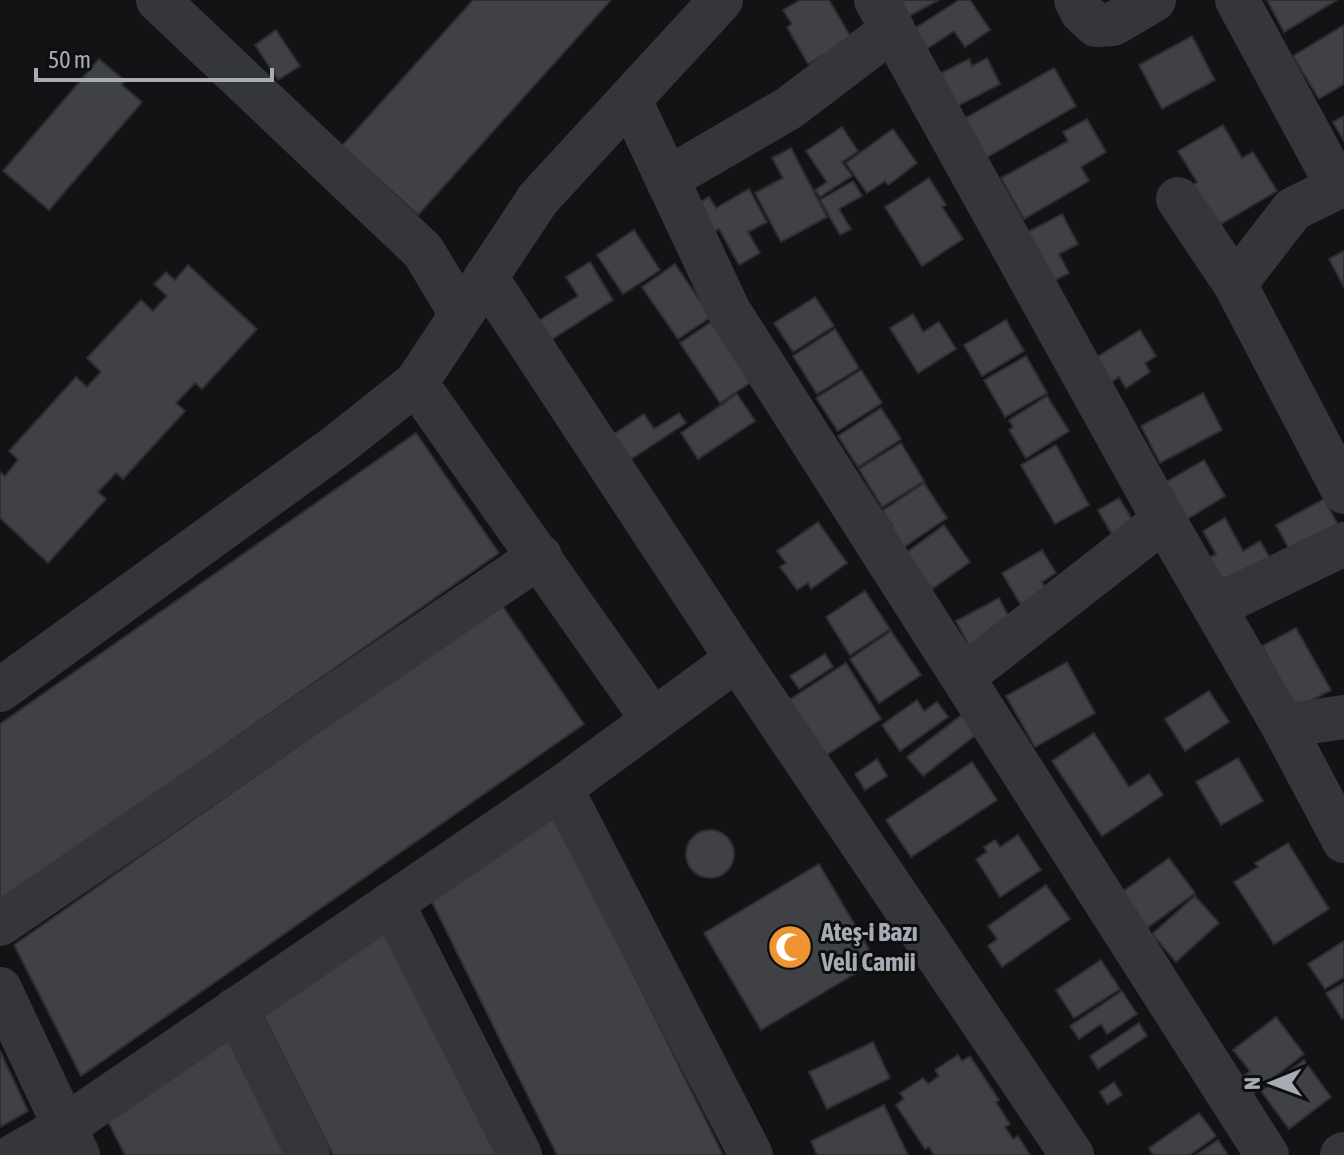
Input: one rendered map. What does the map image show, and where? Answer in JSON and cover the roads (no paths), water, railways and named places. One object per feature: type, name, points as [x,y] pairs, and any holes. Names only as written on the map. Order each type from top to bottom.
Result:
[{"type":"street","points":[[158,0],[423,251],[461,314]]},
{"type":"street","points":[[0,690],[338,445],[416,383],[538,199],[721,0]]},
{"type":"street","points":[[1076,0],[1082,12],[1096,25],[1113,24],[1154,0]]},
{"type":"street","points":[[1235,284],[1293,209],[1341,185],[1237,0]]},
{"type":"street","points":[[667,179],[789,108],[884,14],[1164,520],[1283,726],[1344,841]]},
{"type":"street","points":[[630,100],[729,311],[1267,1155]]},
{"type":"street","points":[[1178,199],[1235,284],[1344,492]]},
{"type":"street","points":[[486,277],[737,659],[1072,1155]]},
{"type":"street","points":[[416,383],[653,720]]},
{"type":"street","points":[[963,677],[1164,520]]},
{"type":"street","points":[[1214,607],[1344,544]]},
{"type":"street","points":[[0,924],[540,556]]},
{"type":"street","points":[[15,1155],[71,1141],[236,1009],[561,788],[737,659]]},
{"type":"street","points":[[1283,726],[1344,717]]},
{"type":"street","points":[[561,788],[751,1155]]},
{"type":"street","points":[[392,903],[520,1155]]},
{"type":"street","points":[[0,989],[71,1141]]},
{"type":"street","points":[[236,1009],[308,1155]]},
{"type":"place","name":"Ateş-i Bazı Veli Camii","points":[[790,947]]}]
